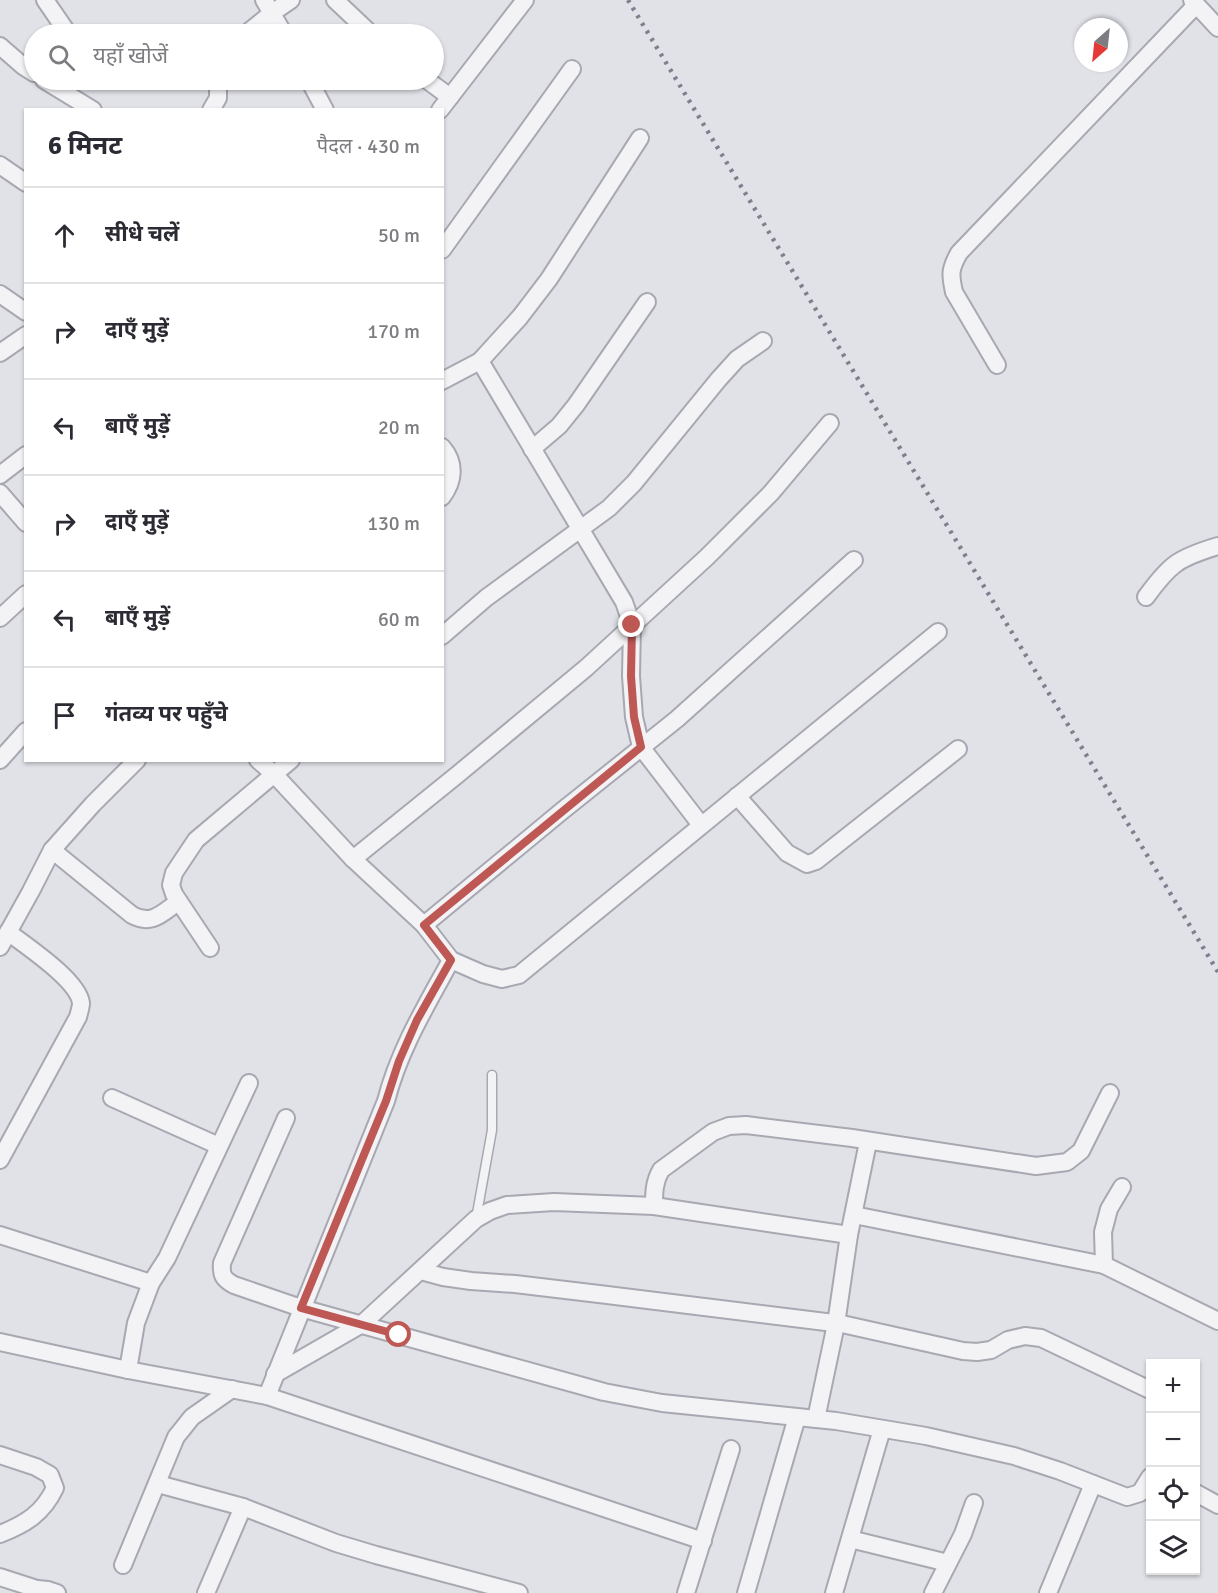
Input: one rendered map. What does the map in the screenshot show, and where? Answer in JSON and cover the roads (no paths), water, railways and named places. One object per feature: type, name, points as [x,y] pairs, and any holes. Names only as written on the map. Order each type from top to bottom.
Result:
[{"type":"street","points":[[45,0],[62,24]]},
{"type":"street","points":[[254,24],[268,7],[291,0]]},
{"type":"street","points":[[335,0],[360,24]]},
{"type":"street","points":[[435,90],[445,103],[519,2]]},
{"type":"street","points":[[997,365],[954,292],[951,279],[952,267],[959,253],[1194,3],[1218,28]]},
{"type":"street","points":[[268,7],[278,24]]},
{"type":"street","points":[[0,46],[24,67]]},
{"type":"street","points":[[444,247],[572,69]]},
{"type":"street","points":[[60,90],[90,108]]},
{"type":"street","points":[[212,108],[218,98],[218,90]]},
{"type":"street","points":[[315,90],[325,108]]},
{"type":"street","points":[[444,380],[480,361],[520,316],[549,279],[640,138]]},
{"type":"street","points":[[0,165],[24,182]]},
{"type":"street","points":[[0,294],[24,311]]},
{"type":"street","points":[[532,449],[559,426],[576,405],[647,302]]},
{"type":"street","points":[[0,353],[24,336]]},
{"type":"street","points":[[444,634],[486,598],[609,508],[634,483],[737,359],[763,341]]},
{"type":"street","points":[[480,361],[624,602],[632,625],[632,696],[641,747],[701,825]]},
{"type":"street","points":[[354,859],[586,668],[707,557],[771,493],[830,423]]},
{"type":"street","points":[[444,449],[453,471],[449,488],[444,494]]},
{"type":"street","points":[[0,475],[24,457]]},
{"type":"street","points":[[0,493],[24,521]]},
{"type":"street","points":[[1146,597],[1175,562],[1218,546]]},
{"type":"street","points":[[424,925],[676,719],[854,560]]},
{"type":"street","points":[[0,618],[24,596]]},
{"type":"street","points":[[260,762],[354,859],[424,925],[451,960],[483,974],[502,979],[519,975],[938,632]]},
{"type":"street","points":[[0,760],[24,733]]},
{"type":"street","points":[[737,796],[787,853],[807,864],[816,861],[958,749]]},
{"type":"street","points":[[0,1160],[78,1017],[81,1003],[75,990],[64,976],[4,939],[52,850],[135,762]]},
{"type":"street","points":[[210,948],[178,902],[171,885],[174,873],[196,840],[289,762]]},
{"type":"street","points":[[52,850],[139,919],[153,919],[178,902]]},
{"type":"street","points":[[267,1396],[386,1101],[399,1061],[417,1020],[451,960]]},
{"type":"street","points":[[128,1370],[136,1323],[151,1282],[167,1258],[249,1083]]},
{"type":"street","points":[[654,1206],[656,1178],[661,1170],[713,1132],[729,1126],[746,1125],[852,1138],[1036,1166],[1067,1162],[1081,1151],[1110,1093]]},
{"type":"street","points":[[112,1098],[219,1146]]},
{"type":"street","points":[[286,1118],[222,1263],[221,1274],[224,1280],[234,1285],[301,1308],[604,1392],[662,1403],[816,1419],[926,1436],[1014,1455],[1127,1497],[1140,1493],[1146,1483]]},
{"type":"street","points":[[816,1419],[836,1324],[849,1235],[868,1142]]},
{"type":"street","points":[[1104,1265],[1103,1232],[1109,1209],[1122,1187]]},
{"type":"street","points":[[275,1374],[362,1324],[476,1219],[507,1205],[554,1202],[654,1206],[849,1235]]},
{"type":"street","points":[[854,1215],[1104,1265],[1218,1321]]},
{"type":"street","points":[[0,1235],[151,1282]]},
{"type":"street","points":[[421,1271],[471,1281],[515,1284],[836,1324],[963,1351],[991,1350],[1008,1340],[1025,1336],[1041,1338],[1146,1388]]},
{"type":"street","points":[[0,1342],[128,1370],[267,1396],[703,1541]]},
{"type":"street","points":[[123,1565],[176,1437],[192,1417],[232,1389]]},
{"type":"street","points":[[746,1593],[797,1417]]},
{"type":"street","points":[[834,1593],[882,1429]]},
{"type":"street","points":[[686,1593],[731,1449]]},
{"type":"street","points":[[0,1455],[36,1467],[50,1475],[55,1488],[42,1509],[20,1527],[0,1534]]},
{"type":"street","points":[[158,1484],[243,1507],[376,1556],[519,1593]]},
{"type":"street","points":[[1048,1593],[1093,1484]]},
{"type":"street","points":[[1200,1495],[1218,1505]]},
{"type":"street","points":[[933,1593],[969,1521],[974,1503]]},
{"type":"street","points":[[206,1593],[243,1507]]},
{"type":"street","points":[[850,1539],[948,1563]]},
{"type":"street","points":[[0,1577],[35,1591],[48,1590],[57,1593]]},
{"type":"lane","points":[[476,1219],[492,1130],[492,1075]]},
{"type":"railway","points":[[628,0],[1218,972]]}]
